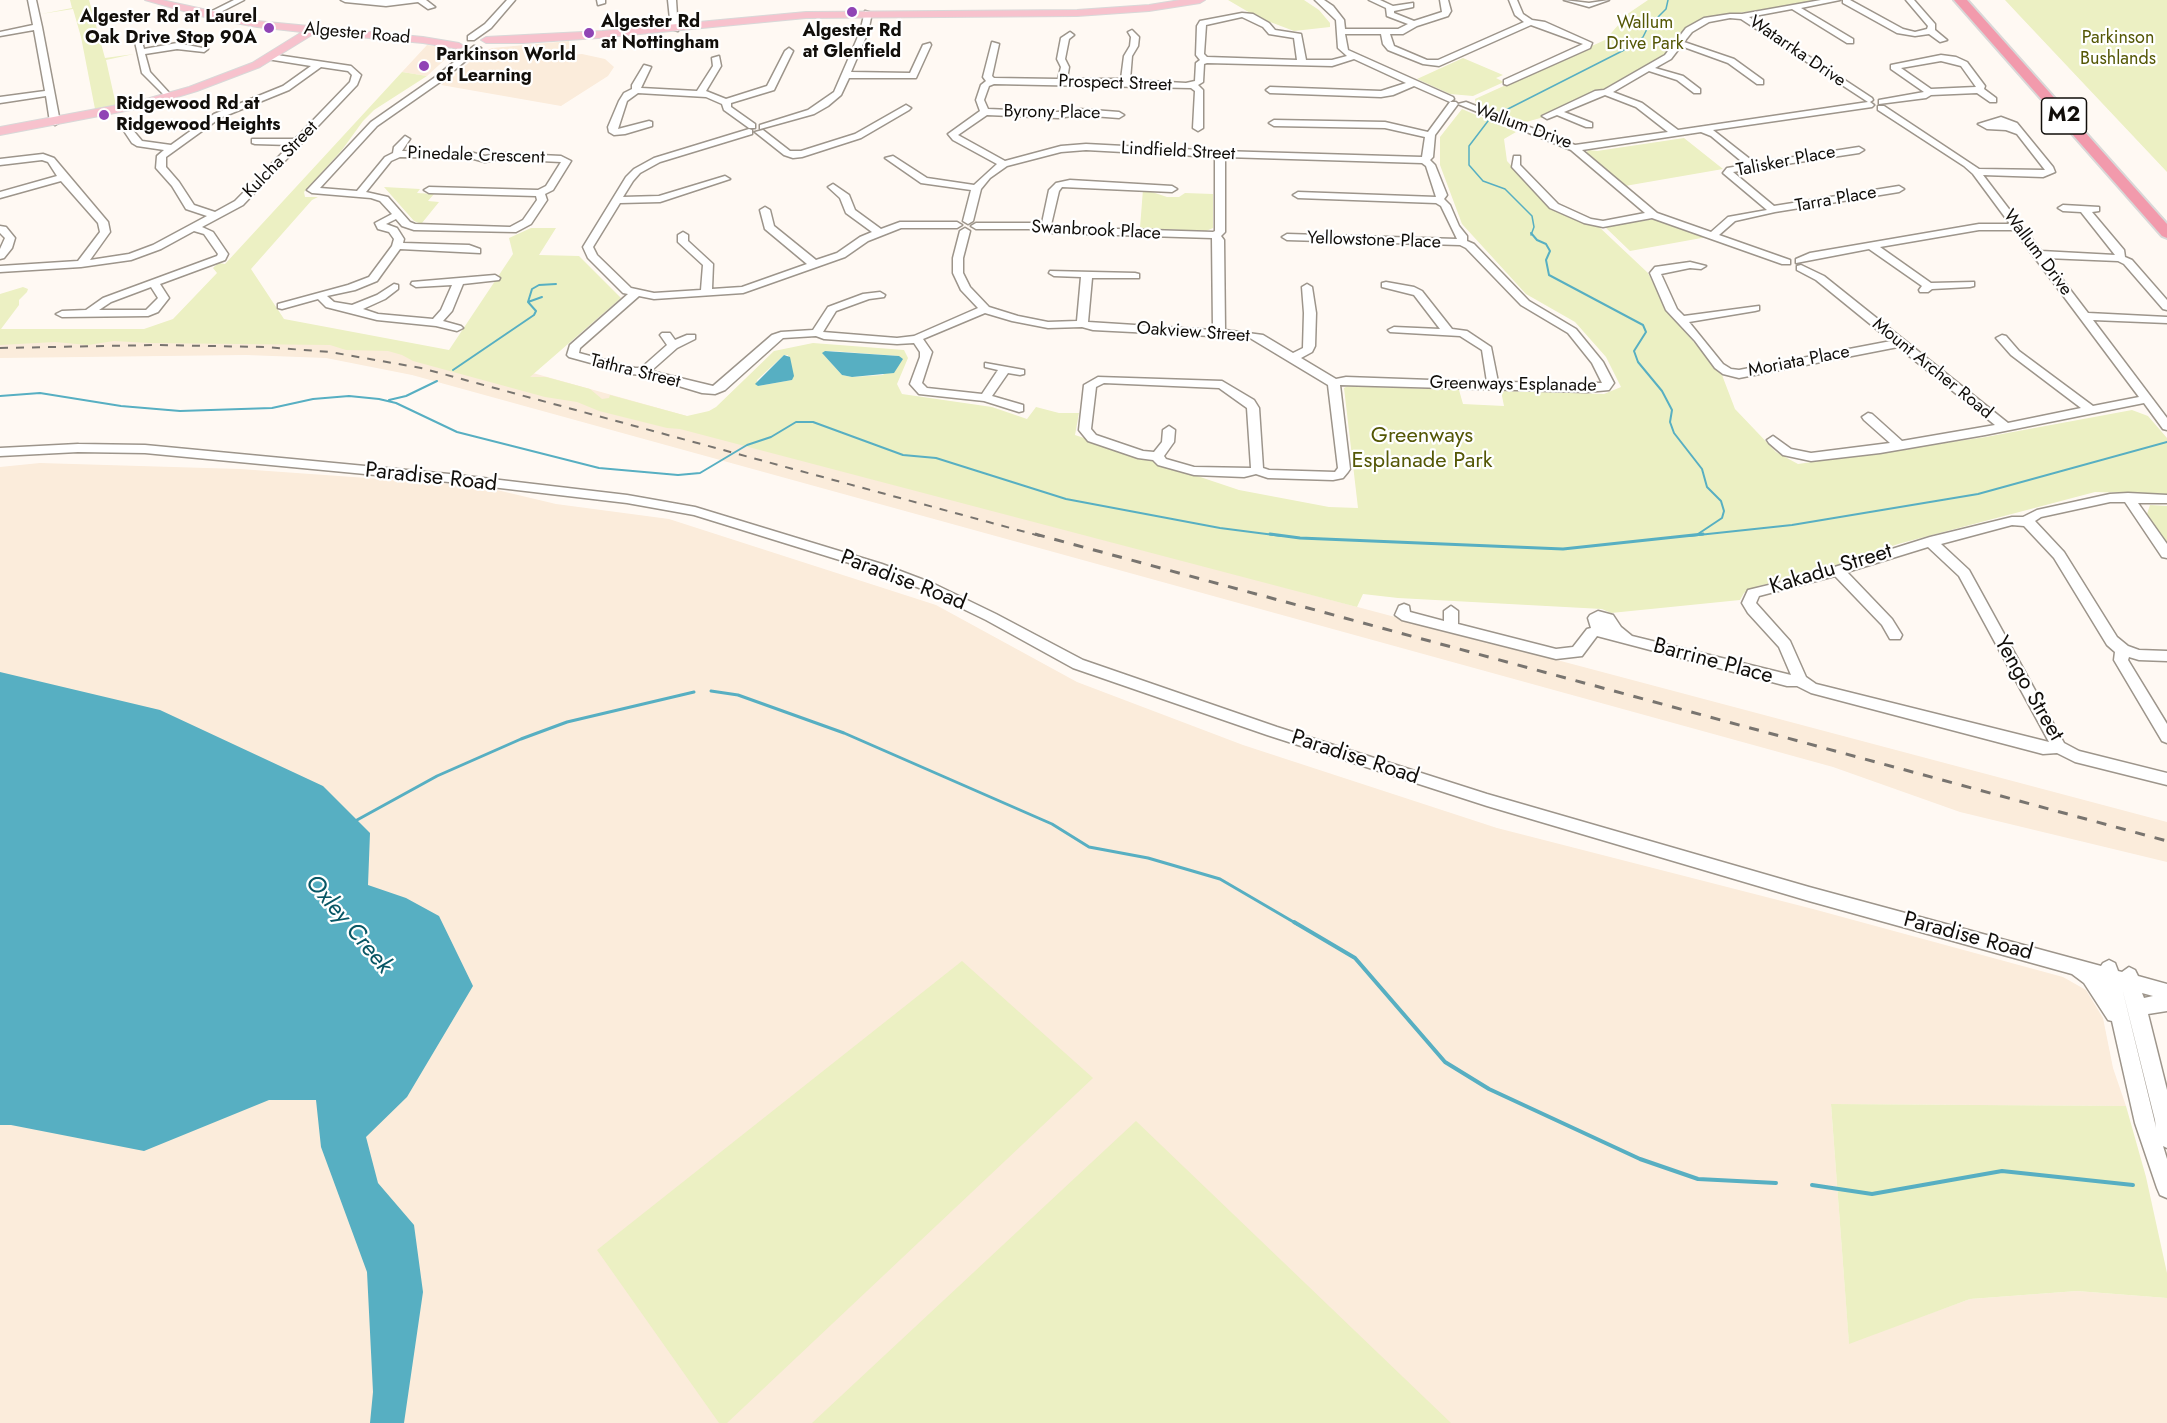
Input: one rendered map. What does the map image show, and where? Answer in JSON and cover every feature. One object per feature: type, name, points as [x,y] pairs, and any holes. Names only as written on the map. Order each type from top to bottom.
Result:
[{"type":"highway","name":"M2","points":[[1960,0],[2167,232]]},
{"type":"highway","name":"M2","points":[[1976,0],[2159,202]]},
{"type":"main road","name":"Algester Road","points":[[150,0],[208,15],[312,30],[474,43],[593,35],[760,18],[868,14],[1114,11],[1162,7],[1200,0]]},
{"type":"main road","points":[[0,131],[55,122],[169,97],[225,78],[270,57],[312,30]]},
{"type":"street","points":[[32,0],[55,122]]},
{"type":"street","points":[[208,15],[240,0]]},
{"type":"street","points":[[345,0],[386,4],[416,0]]},
{"type":"street","points":[[421,0],[431,7]]},
{"type":"street","points":[[436,193],[540,194],[542,200],[527,222],[512,230],[414,227],[406,224],[384,200],[360,193],[313,191],[374,124],[432,84],[474,43],[511,0]]},
{"type":"street","points":[[672,0],[675,27]]},
{"type":"street","points":[[1312,0],[1329,12],[1340,28]]},
{"type":"street","points":[[1319,0],[1340,20],[1343,50],[1352,57]]},
{"type":"street","points":[[1373,0],[1414,24]]},
{"type":"street","points":[[1340,28],[1400,32],[1413,27],[1414,24],[1445,14],[1447,11],[1444,0]]},
{"type":"street","points":[[1508,82],[1587,46],[1588,43],[1542,24],[1530,22],[1519,15],[1513,0]]},
{"type":"street","points":[[1568,0],[1589,5],[1605,0]]},
{"type":"street","name":"Watarrka Drive","points":[[1869,103],[1743,17],[1748,14],[1846,0],[1900,31],[1915,34],[1931,31]]},
{"type":"street","points":[[1910,0],[1932,26],[1931,31],[1955,54],[1953,59]]},
{"type":"street","points":[[1390,12],[1410,5]]},
{"type":"street","points":[[1795,8],[1851,42]]},
{"type":"street","points":[[635,294],[623,287],[589,252],[590,242],[628,179],[645,166],[811,112],[825,104],[838,93],[864,32],[868,14]]},
{"type":"street","points":[[1302,62],[1298,36],[1270,31],[1266,25],[1250,16],[1242,15],[1201,26],[1200,55],[1205,60],[1332,63],[1352,57]]},
{"type":"street","points":[[1589,125],[1552,114],[1598,93],[1606,92],[1650,69],[1668,57],[1689,30],[1707,20],[1730,16],[1743,17]]},
{"type":"street","points":[[1385,32],[1387,44],[1391,48],[1426,62],[1439,63],[1530,22]]},
{"type":"street","points":[[474,43],[488,26]]},
{"type":"street","points":[[0,34],[38,27]]},
{"type":"street","points":[[1125,82],[1128,56],[1134,46],[1135,37],[1132,32]]},
{"type":"street","points":[[136,34],[146,74],[169,97]]},
{"type":"street","points":[[1062,81],[1065,67],[1061,59],[1065,38],[1070,34]]},
{"type":"street","points":[[1680,43],[1731,61],[1760,82]]},
{"type":"street","points":[[995,44],[987,77],[992,81],[985,85],[980,100],[985,112],[953,134],[956,138],[1004,164]]},
{"type":"street","points":[[846,75],[914,76],[927,45]]},
{"type":"street","points":[[141,52],[177,46],[204,49]]},
{"type":"street","points":[[649,124],[614,132],[613,127],[627,95],[638,90],[700,93],[726,102],[771,88],[789,51]]},
{"type":"street","name":"Kulcha Street","points":[[0,269],[81,264],[131,257],[157,247],[218,216],[249,194],[354,83],[357,75],[351,69],[270,57]]},
{"type":"street","name":"Wallum Drive","points":[[1352,57],[1456,102],[1574,148],[1704,130],[1869,103]]},
{"type":"street","points":[[700,93],[717,66],[716,58]]},
{"type":"street","points":[[1929,92],[1894,67],[1941,58],[1953,59],[1964,64],[1981,86],[1979,90]]},
{"type":"street","name":"Prospect Street","points":[[992,81],[1193,85],[1199,82],[1200,63],[1205,60]]},
{"type":"street","points":[[218,216],[190,207],[176,184],[161,168],[162,156],[217,116],[286,88],[318,65]]},
{"type":"street","points":[[638,90],[636,85],[647,67]]},
{"type":"street","points":[[1650,69],[1680,78],[1697,91]]},
{"type":"street","points":[[1270,90],[1381,94],[1390,93],[1413,83]]},
{"type":"street","points":[[1193,85],[1199,90],[1198,128]]},
{"type":"street","points":[[1869,103],[1882,105],[1926,95],[1929,92],[1979,90],[1993,100]]},
{"type":"street","points":[[1606,92],[1639,105],[1677,134]]},
{"type":"street","points":[[0,100],[48,93]]},
{"type":"street","points":[[726,102],[727,108],[788,153],[802,154],[858,136],[906,108]]},
{"type":"street","points":[[1424,160],[1428,157],[1430,135],[1456,102]]},
{"type":"street","name":"Wallum Drive","points":[[1882,105],[1976,172],[2166,424]]},
{"type":"street","points":[[2003,110],[2007,118],[2005,121]]},
{"type":"street","name":"Byrony Place","points":[[985,112],[1058,115],[1079,112],[1119,115]]},
{"type":"street","points":[[1976,172],[2043,174],[2050,172],[2050,169],[2014,125],[2005,121],[1983,124],[1990,127],[2007,127],[2019,132]]},
{"type":"street","points":[[1274,123],[1385,125],[1430,135]]},
{"type":"street","points":[[1704,130],[1714,134],[1753,166]]},
{"type":"street","points":[[129,131],[135,141],[140,144],[172,148]]},
{"type":"street","points":[[398,154],[397,149],[405,139]]},
{"type":"street","points":[[255,141],[299,142]]},
{"type":"street","points":[[458,155],[468,141]]},
{"type":"street","points":[[521,157],[531,143]]},
{"type":"street","name":"Lindfield Street","points":[[976,188],[987,176],[1004,164],[1061,149],[1086,147],[1220,154],[1424,160]]},
{"type":"street","points":[[1574,148],[1653,215],[1713,235]]},
{"type":"street","name":"Talisker Place","points":[[1713,235],[1732,219],[1770,212],[1772,209],[1728,173],[1730,170],[1859,150]]},
{"type":"street","name":"Pinedale Crescent","points":[[360,193],[388,159],[398,154],[470,155],[478,159],[521,157],[566,161],[550,188],[540,194]]},
{"type":"street","points":[[1219,332],[1219,240],[1215,235],[1220,232],[1220,154]]},
{"type":"street","points":[[0,162],[43,157],[51,160],[103,222],[105,232],[81,264]]},
{"type":"street","points":[[880,295],[832,309],[817,333],[824,336],[897,341],[917,339],[921,335],[985,309],[965,288],[958,273],[958,258],[976,188],[931,184],[890,158]]},
{"type":"street","points":[[1516,158],[1515,165],[1554,206],[1588,221],[1603,224],[1653,215]]},
{"type":"street","name":"Greenways Esplanade","points":[[1335,383],[1346,381],[1587,388],[1605,387],[1608,382],[1597,362],[1572,331],[1525,303],[1470,246],[1462,242],[1462,236],[1454,227],[1445,205],[1439,200],[1442,195],[1430,165],[1424,160]]},
{"type":"street","points":[[0,195],[63,177]]},
{"type":"street","points":[[616,200],[660,199],[725,179]]},
{"type":"street","points":[[1046,226],[1054,190],[1059,185],[1070,183],[1172,189]]},
{"type":"street","points":[[833,187],[845,197],[849,211],[879,232]]},
{"type":"street","name":"Tarra Place","points":[[1772,209],[1899,189]]},
{"type":"street","points":[[1298,195],[1439,200]]},
{"type":"street","points":[[2063,208],[2098,209]]},
{"type":"street","points":[[765,210],[768,227],[814,264]]},
{"type":"street","points":[[2085,210],[2120,252],[2120,258]]},
{"type":"street","points":[[282,306],[373,279],[397,246],[399,239],[393,230],[380,225],[382,221],[398,215]]},
{"type":"street","name":"Swanbrook Place","points":[[635,294],[654,296],[743,290],[841,255],[879,232],[909,224],[1046,226],[1052,230],[1215,235]]},
{"type":"street","points":[[1801,265],[1810,256],[1979,226],[2016,227]]},
{"type":"street","points":[[89,314],[107,300],[216,261],[223,254],[208,232],[194,228]]},
{"type":"street","points":[[0,256],[8,246],[10,238],[2,229]]},
{"type":"street","points":[[683,235],[683,242],[708,264],[706,292]]},
{"type":"street","name":"Mount Archer Road","points":[[1713,235],[1725,242],[1786,262],[1792,267],[1801,265],[2004,426],[2146,399]]},
{"type":"street","name":"Yellowstone Place","points":[[1287,237],[1462,242]]},
{"type":"street","points":[[397,246],[469,248],[476,251]]},
{"type":"street","points":[[1872,246],[1927,288],[1971,284]]},
{"type":"street","points":[[2037,254],[2120,258],[2128,262],[2167,307]]},
{"type":"street","name":"Moriata Place","points":[[1701,266],[1659,269],[1655,273],[1672,310],[1719,366],[1727,372],[1739,374],[1899,343]]},
{"type":"street","points":[[1054,273],[1135,276]]},
{"type":"street","points":[[1082,324],[1088,275]]},
{"type":"street","points":[[416,284],[495,278]]},
{"type":"street","points":[[436,323],[446,311],[459,280]]},
{"type":"street","points":[[62,314],[147,313],[154,310],[164,298],[154,284]]},
{"type":"street","points":[[1386,285],[1410,289],[1418,293],[1444,324],[1447,332]]},
{"type":"street","points":[[353,309],[381,297],[394,287]]},
{"type":"street","points":[[1292,358],[1308,350],[1309,346],[1308,287]]},
{"type":"street","name":"Tathra Street","points":[[635,294],[572,351],[573,355],[635,372],[644,371],[649,375],[706,390],[715,390],[776,337],[817,333]]},
{"type":"street","points":[[320,295],[330,304],[377,317],[436,323],[457,328]]},
{"type":"street","points":[[1681,320],[1755,308]]},
{"type":"street","name":"Oakview Street","points":[[985,309],[1032,322],[1067,326],[1082,324],[1094,327],[1219,332],[1259,337],[1335,383]]},
{"type":"street","points":[[2085,316],[2167,320]]},
{"type":"street","points":[[1394,330],[1463,333],[1487,349],[1493,385]]},
{"type":"street","points":[[644,371],[669,340],[691,338]]},
{"type":"street","points":[[2002,338],[2015,353],[2090,409]]},
{"type":"street","points":[[917,339],[927,357],[916,384],[918,388],[923,391],[985,398],[1019,408]]},
{"type":"street","points":[[989,365],[1020,372]]},
{"type":"street","points":[[985,398],[1005,368]]},
{"type":"street","points":[[1257,470],[1253,408],[1250,403],[1222,385],[1102,379],[1095,380],[1090,385],[1085,430],[1092,438],[1142,455],[1157,456],[1162,462],[1194,471],[1244,473],[1257,470],[1268,474],[1333,476],[1343,472],[1335,383]]},
{"type":"street","points":[[1868,417],[1899,446]]},
{"type":"street","points":[[1773,440],[1787,452],[1802,457],[1899,446],[2004,426]]},
{"type":"street","points":[[1157,456],[1168,442],[1170,427]]},
{"type":"street","name":"Paradise Road","points":[[0,452],[78,448],[145,449],[449,478],[627,499],[695,511],[877,567],[927,586],[991,617],[1078,664],[1146,689],[1487,800],[1809,894],[2075,966],[2167,981]]},
{"type":"street","points":[[2128,497],[2167,554]]},
{"type":"street","name":"Kakadu Street","points":[[1800,680],[1785,645],[1752,610],[1749,603],[1754,593],[1838,571],[1930,541],[2012,522],[2028,522],[2028,519],[2037,514],[2110,498],[2167,499]]},
{"type":"street","points":[[2028,522],[2059,555],[2112,642],[2123,650],[2139,655],[2167,656]]},
{"type":"street","name":"Yengo Street","points":[[1930,541],[1964,573],[2059,747],[2075,756],[2167,779]]},
{"type":"street","points":[[1838,571],[1887,622],[1895,635]]},
{"type":"street","points":[[1404,609],[1402,615],[1451,628],[1451,611]]},
{"type":"street","name":"Barrine Place","points":[[1451,628],[1556,654],[1577,652],[1592,633],[1599,631],[1606,635],[1787,681],[1800,680]]},
{"type":"street","points":[[2123,650],[2121,660],[2167,736]]},
{"type":"street","points":[[1800,680],[1811,687],[2043,748],[2059,747]]},
{"type":"street","name":"Paradise Road","points":[[1770,881],[1905,910],[2119,973],[2167,992]]},
{"type":"street","points":[[2075,966],[2090,978],[2108,1003],[2123,1033]]},
{"type":"street","points":[[2119,973],[2138,1010],[2165,1120],[2167,1139]]},
{"type":"street","points":[[2119,973],[2123,1033],[2145,1123],[2167,1188]]},
{"type":"street","points":[[2138,1010],[2149,1004],[2167,1003]]},
{"type":"shaded area","points":[[569,41],[569,55],[582,54],[605,59],[614,67],[608,76],[561,106],[441,85],[481,53],[492,48]]},
{"type":"shaded area","name":"Parkinson World of Learning","points":[[427,45],[448,48],[451,54],[427,76],[402,72]]},
{"type":"shaded area","points":[[0,330],[311,333],[528,377],[533,373],[687,416],[1242,561],[1301,592],[2167,822],[2167,862],[1960,812],[1833,767],[412,375],[326,358],[246,355],[0,358]]},
{"type":"shaded area","points":[[40,463],[240,469],[480,486],[556,504],[669,519],[936,605],[1077,682],[1243,745],[1497,828],[1813,909],[2063,977],[2086,990],[2103,1018],[2113,1068],[2126,1106],[1831,1104],[1849,1343],[1970,1299],[2077,1291],[2167,1298],[2167,1423],[0,1423],[0,467]]},
{"type":"green space","points":[[70,0],[89,0],[105,58],[134,54],[106,60],[116,105],[95,109],[73,9],[41,14],[72,8]]},
{"type":"green space","points":[[1228,0],[1304,0],[1319,10],[1330,23],[1330,27],[1294,31],[1257,17]]},
{"type":"green space","name":"Wallum Drive Park","points":[[1648,0],[1823,0],[1706,18],[1687,30],[1663,56],[1603,90],[1544,117],[1519,124],[1476,105],[1475,99],[1605,40],[1623,17]]},
{"type":"green space","name":"Parkinson Bushlands","points":[[2005,0],[2167,0],[2167,172],[2019,15]]},
{"type":"green space","points":[[1463,58],[1503,75],[1496,78],[1504,82],[1473,96],[1450,94],[1417,79]]},
{"type":"green space","name":"Greenways Esplanade Park","points":[[402,72],[427,76],[374,110],[363,121],[342,150],[304,192],[305,197],[318,197],[312,200],[251,269],[284,319],[449,350],[513,254],[509,238],[531,228],[556,228],[539,255],[579,256],[621,298],[530,377],[546,377],[590,389],[602,399],[609,398],[610,395],[687,416],[716,407],[774,351],[813,343],[904,350],[908,358],[897,384],[902,394],[992,407],[1027,419],[1036,407],[1059,413],[1079,413],[1075,435],[1239,490],[1329,507],[1358,508],[1344,388],[1348,386],[1459,390],[1463,404],[1504,406],[1501,391],[1604,394],[1621,387],[1606,357],[1575,322],[1526,294],[1462,224],[1440,165],[1440,137],[1462,109],[1516,132],[1504,139],[1507,161],[1549,207],[1584,223],[1597,225],[1648,273],[1667,311],[1722,375],[1735,409],[1776,452],[1798,464],[1986,437],[2132,410],[2148,416],[2167,438],[2167,494],[2095,492],[1898,544],[1818,572],[1758,586],[1744,593],[1740,600],[1611,613],[1602,609],[1363,594],[1357,607],[680,429],[667,428],[599,411],[577,402],[545,397],[413,361],[388,351],[346,350],[330,345],[114,341],[88,345],[55,342],[0,345],[0,294],[23,287],[28,289],[1,329],[144,329],[173,319],[217,273],[213,268],[219,263],[225,264]],"holes":[[[825,351],[832,351],[899,356],[883,375],[852,377],[842,375],[823,354]],[[784,355],[788,355],[792,380],[758,386],[757,380]]]},
{"type":"green space","points":[[1684,138],[1723,169],[1625,186],[1585,153],[1589,150],[1597,151]]},
{"type":"green space","points":[[384,187],[420,189],[417,193],[434,194],[428,201],[439,202],[422,223],[419,223],[414,221]]},
{"type":"green space","points":[[1143,189],[1167,197],[1179,197],[1185,193],[1213,194],[1213,228],[1206,231],[1140,228]]},
{"type":"green space","points":[[1656,220],[1707,237],[1630,251],[1605,227]]},
{"type":"green space","points":[[2150,505],[2167,506],[2167,543],[2147,514]]},
{"type":"green space","points":[[962,961],[1093,1078],[727,1423],[719,1423],[597,1250]]},
{"type":"green space","points":[[1831,1104],[2126,1106],[2146,1177],[2167,1273],[2167,1298],[2077,1291],[1970,1299],[1849,1344]]},
{"type":"green space","points":[[1136,1121],[1451,1423],[812,1423]]},
{"type":"water","points":[[825,351],[899,356],[903,359],[894,373],[852,377],[842,375],[822,353]]},
{"type":"water","points":[[784,355],[790,357],[794,376],[792,380],[758,386],[755,384]]},
{"type":"water","name":"Oxley Creek","points":[[0,672],[160,710],[323,786],[370,833],[368,885],[406,898],[439,916],[473,986],[407,1097],[366,1137],[378,1183],[414,1225],[423,1292],[404,1423],[370,1423],[373,1392],[367,1272],[321,1147],[316,1100],[269,1100],[144,1151],[11,1125],[0,1125]]},
{"type":"waterway","points":[[1500,113],[1632,46],[1643,37],[1648,27],[1666,9],[1668,0]]},
{"type":"waterway","points":[[1488,121],[1469,146],[1469,165],[1483,181],[1505,189],[1532,216],[1534,227],[1532,234]]},
{"type":"waterway","points":[[1532,234],[1537,240],[1546,244],[1550,251],[1546,260],[1549,275],[1643,325],[1646,332],[1634,351],[1638,362],[1662,391],[1672,410],[1670,422],[1674,433],[1702,469],[1707,487],[1721,501],[1724,511],[1722,518],[1698,534]]},
{"type":"waterway","points":[[528,302],[532,289],[539,285],[556,284]]},
{"type":"waterway","points":[[528,302],[542,297]]},
{"type":"waterway","points":[[453,370],[534,315],[536,311],[528,302]]},
{"type":"waterway","points":[[389,400],[406,396],[437,381]]},
{"type":"waterway","points":[[0,396],[40,393],[121,406],[180,411],[272,408],[313,399],[349,396],[379,399],[396,403],[457,432],[599,468],[678,475],[700,473],[747,445],[771,437],[796,422],[813,422],[903,455],[936,458],[1066,499],[1220,528],[1282,536]]},
{"type":"waterway","points":[[1689,536],[1792,525],[1978,494],[2167,442]]},
{"type":"waterway","points":[[1270,534],[1300,538],[1563,549],[1703,534]]},
{"type":"waterway","points":[[711,691],[738,695],[844,733],[1052,824],[1089,847],[1148,858],[1220,879],[1297,924]]},
{"type":"waterway","points":[[357,820],[437,776],[521,739],[567,722],[694,692]]},
{"type":"waterway","points":[[1294,922],[1355,958],[1445,1062],[1489,1089],[1640,1159],[1698,1179],[1776,1183]]},
{"type":"waterway","points":[[1812,1185],[1872,1194],[2002,1171],[2133,1185]]},
{"type":"railway","points":[[0,348],[156,345],[265,347],[330,352],[421,368],[1040,536]]},
{"type":"railway","points":[[1035,534],[2167,841]]},
{"type":"place","name":"Algester Rd at Glenfield","points":[[852,12]]},
{"type":"place","name":"Algester Rd at Laurel Oak Drive Stop 90A","points":[[269,28]]},
{"type":"place","name":"Algester Rd at Nottingham","points":[[589,33]]},
{"type":"place","name":"Parkinson World of Learning","points":[[424,66]]},
{"type":"place","name":"Ridgewood Rd at Ridgewood Heights","points":[[104,115]]}]
